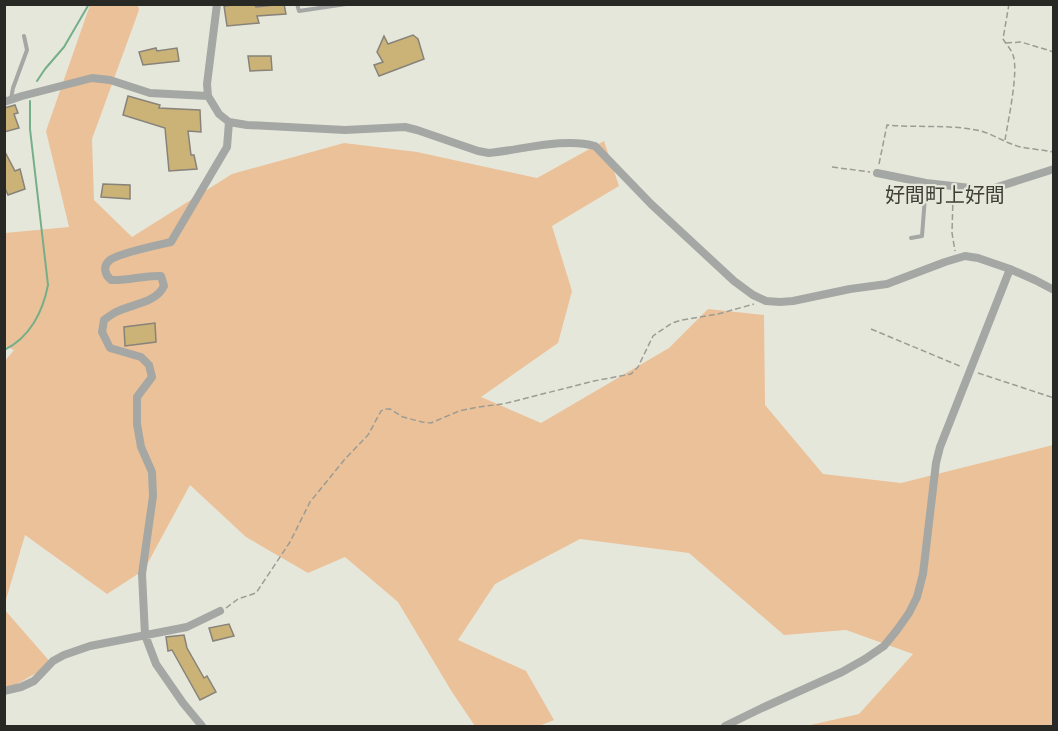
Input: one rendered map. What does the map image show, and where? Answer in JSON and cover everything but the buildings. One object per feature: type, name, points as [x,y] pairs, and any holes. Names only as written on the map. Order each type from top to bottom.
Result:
[{"type":"street","points":[[217,4],[207,84],[208,96],[219,114],[229,122],[246,125],[345,130],[405,127],[478,152],[489,153],[567,142],[595,146],[651,204],[734,281],[753,295],[766,301],[793,301],[887,284],[965,256],[1010,269],[1053,290]]},
{"type":"street","points":[[8,100],[92,78],[110,80],[150,93],[208,96]]},
{"type":"street","points":[[202,726],[156,664],[145,635],[142,574],[153,496],[152,472],[141,447],[137,424],[137,397],[152,377],[149,365],[141,357],[110,348],[102,332],[104,320],[115,312],[154,298],[161,293],[164,286],[161,276],[123,281],[111,280],[106,275],[105,268],[109,260],[171,242],[227,147],[229,122]]},
{"type":"street","points":[[877,173],[926,183],[988,190],[1053,169]]},
{"type":"street","points":[[725,726],[865,659],[884,646],[909,613],[917,597],[923,574],[940,447],[1010,269]]},
{"type":"street","points":[[4,691],[34,681],[53,661],[64,655],[90,646],[187,627],[220,611]]},
{"type":"lane","points":[[297,4],[299,11],[346,4]]},
{"type":"lane","points":[[8,100],[27,50],[24,36]]},
{"type":"lane","points":[[911,238],[922,236],[926,183]]},
{"type":"path","points":[[1005,140],[1015,74],[1012,52],[1003,39],[1009,4]]},
{"type":"path","points":[[1006,43],[1021,42],[1053,52]]},
{"type":"path","points":[[832,167],[877,173],[886,125],[932,126],[980,131],[1019,147],[1053,152]]},
{"type":"path","points":[[954,187],[952,233],[957,257]]},
{"type":"path","points":[[220,611],[238,599],[256,593],[290,542],[310,502],[368,435],[381,411],[390,409],[403,417],[431,423],[459,411],[503,404],[630,374],[638,367],[653,336],[672,323],[766,301]]},
{"type":"path","points":[[872,329],[970,370],[1053,398]]},
{"type":"shaded area","points":[[90,5],[138,5],[139,10],[92,139],[94,200],[132,237],[232,174],[344,143],[417,152],[537,178],[604,141],[619,186],[552,226],[572,291],[558,343],[481,397],[541,423],[669,348],[708,309],[764,315],[765,405],[823,474],[901,483],[1053,445],[1053,726],[806,726],[859,714],[913,654],[846,630],[784,635],[689,553],[580,539],[495,584],[458,640],[526,671],[554,720],[539,726],[475,726],[398,602],[345,557],[308,573],[246,537],[190,485],[144,570],[107,594],[25,535],[5,603],[4,362],[14,350],[5,346],[5,233],[69,227],[46,131]]},
{"type":"shaded area","points":[[4,609],[52,664],[5,691],[4,691]]},
{"type":"waterway","points":[[37,81],[64,47],[89,4]]},
{"type":"waterway","points":[[4,350],[21,338],[34,323],[43,304],[48,285],[30,129],[30,101]]},
{"type":"district","name":"好間町上好間","points":[[945,194]]}]
